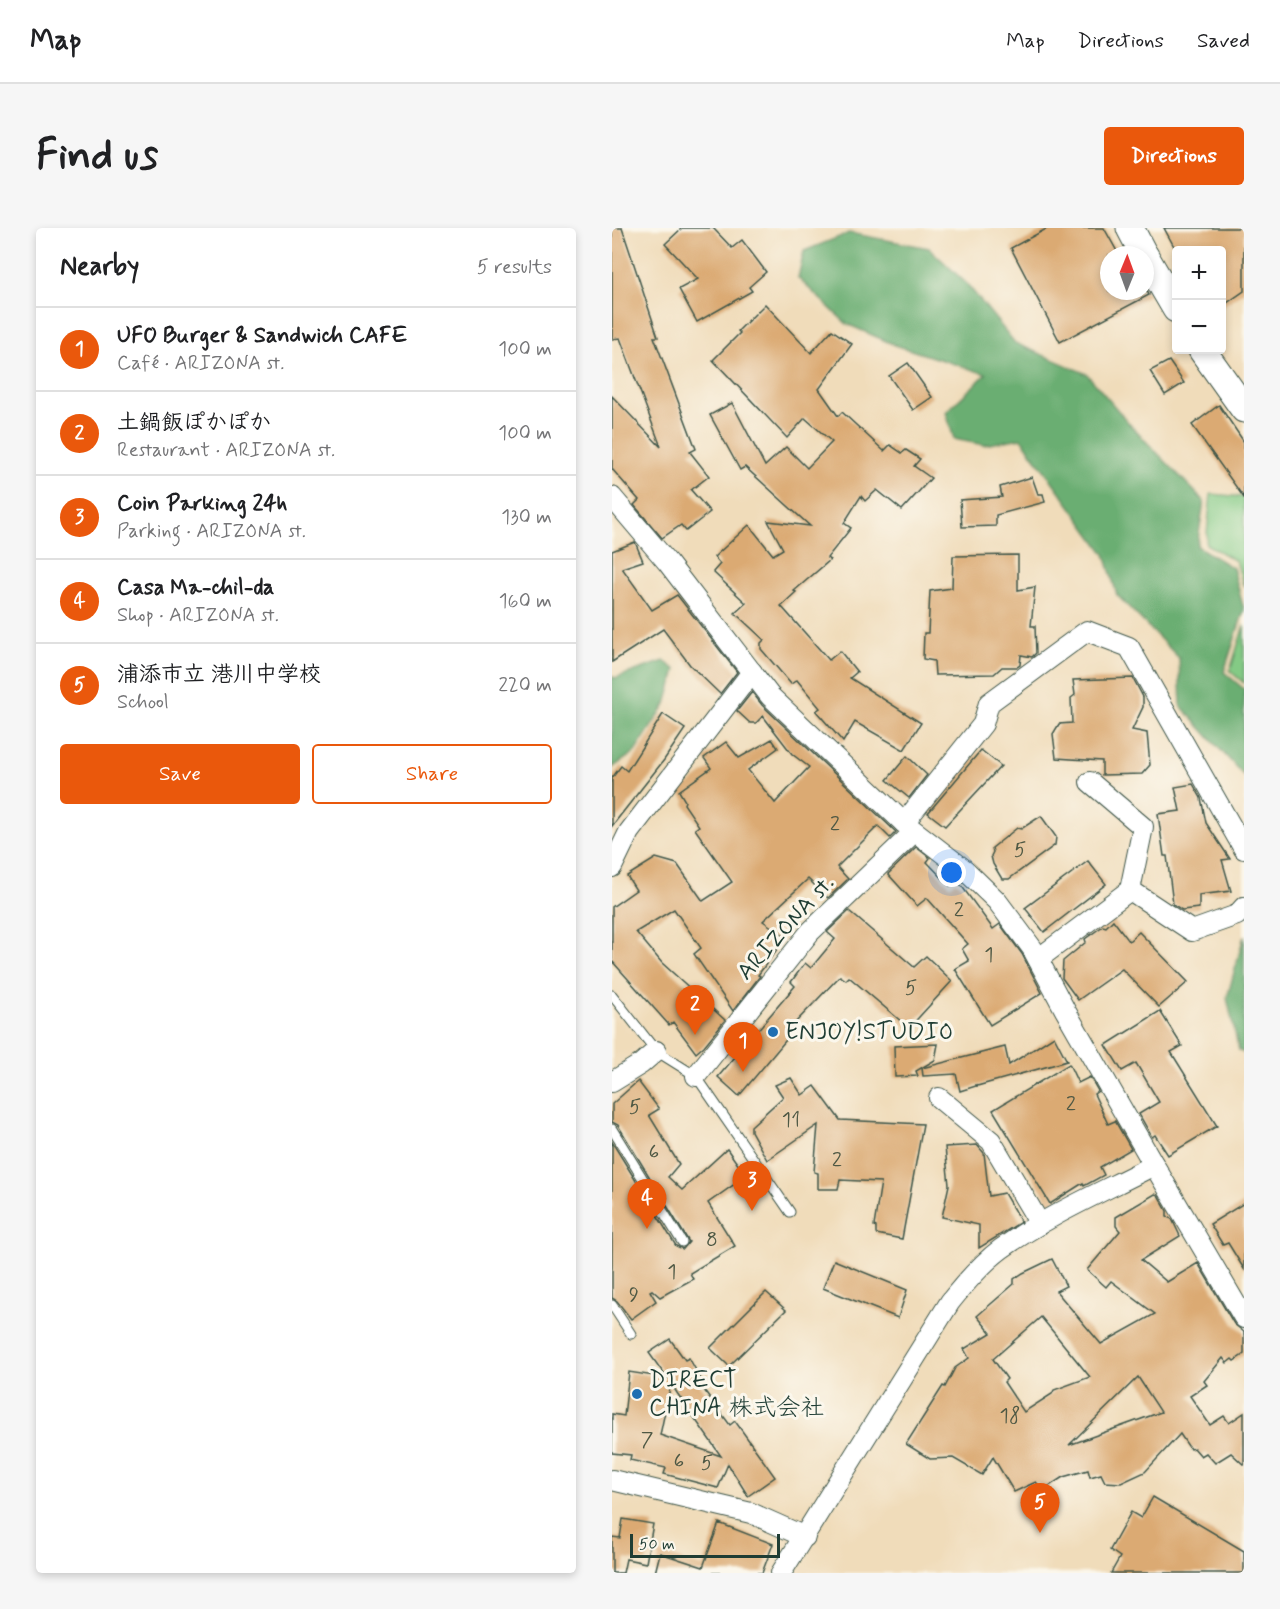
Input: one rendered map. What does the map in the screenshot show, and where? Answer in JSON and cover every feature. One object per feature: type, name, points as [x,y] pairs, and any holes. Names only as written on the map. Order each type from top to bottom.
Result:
[{"type":"street","points":[[1130,228],[1140,246]]},
{"type":"street","points":[[1154,271],[1172,302]]},
{"type":"street","points":[[1205,354],[1244,409]]},
{"type":"street","points":[[612,497],[668,563],[770,696],[909,827],[965,870],[997,901],[1032,948],[1154,1165],[1244,1318]]},
{"type":"street","name":"ARIZONA st.","points":[[696,1076],[810,932],[909,827],[983,724],[990,703],[1087,631],[1129,647],[1244,849]]},
{"type":"street","points":[[612,867],[629,832],[752,672]]},
{"type":"street","points":[[1038,959],[1130,890],[1143,827],[1090,782]]},
{"type":"street","points":[[1130,890],[1192,931],[1237,915],[1244,907]]},
{"type":"street","points":[[612,1082],[656,1051]]},
{"type":"street","points":[[939,1098],[992,1142],[1040,1224]]},
{"type":"street","points":[[781,1573],[950,1302],[970,1277],[999,1250],[1040,1224],[1154,1165]]},
{"type":"street","points":[[612,1480],[750,1513],[805,1537]]},
{"type":"lane","points":[[612,994],[656,1051],[696,1076],[790,1212]]},
{"type":"lane","points":[[612,1129],[682,1242]]},
{"type":"lane","points":[[612,1305],[631,1334]]},
{"type":"green space","points":[[849,233],[929,248],[967,284],[1015,343],[1087,374],[1133,428],[1204,501],[1197,546],[1233,568],[1244,610],[1224,672],[1244,689],[1244,776],[1181,706],[1179,658],[1117,595],[1105,554],[1021,438],[984,445],[954,439],[946,412],[986,374],[895,345],[847,324],[798,278],[804,251]]},
{"type":"green space","points":[[1211,494],[1244,497],[1244,587],[1236,561],[1206,544]]},
{"type":"green space","points":[[1244,625],[1244,683],[1230,671]]},
{"type":"green space","points":[[664,661],[676,670],[666,704],[635,752],[612,768],[612,676],[615,678]]},
{"type":"green space","points":[[1244,936],[1244,1053],[1239,1051],[1227,998]]},
{"type":"building","points":[[612,228],[622,228],[658,337],[654,337],[696,449],[690,452],[709,476],[691,490],[710,512],[686,531],[681,525],[662,538],[634,505],[639,500],[612,469],[612,396],[661,447],[620,338],[612,339]]},
{"type":"building","points":[[682,228],[713,228],[732,248],[742,240],[766,272],[749,287],[752,291],[697,322],[679,289],[698,279],[665,244]]},
{"type":"building","points":[[1048,228],[1104,228],[1114,246],[1100,246],[1100,300],[1140,300],[1060,342],[1011,248]]},
{"type":"building","points":[[1164,228],[1244,228],[1244,291],[1226,304],[1226,246],[1174,246]]},
{"type":"building","points":[[765,304],[811,353],[832,330],[852,344],[819,389],[838,416],[842,412],[884,451],[890,445],[902,453],[906,450],[920,459],[914,466],[931,478],[902,510],[877,490],[865,501],[861,496],[844,523],[851,528],[827,558],[830,560],[794,591],[796,592],[781,606],[829,660],[840,651],[857,672],[850,678],[921,723],[904,750],[855,722],[843,742],[816,711],[820,708],[797,680],[791,684],[761,649],[761,643],[764,640],[735,613],[746,603],[713,572],[720,564],[714,557],[749,525],[773,555],[783,549],[768,521],[810,526],[745,467],[740,470],[710,415],[732,403],[765,466],[786,447],[807,468],[832,442],[805,418],[787,438],[713,360]]},
{"type":"building","points":[[1169,361],[1184,383],[1165,395],[1150,371]]},
{"type":"building","points":[[908,363],[932,397],[913,410],[889,376]]},
{"type":"building","points":[[1219,405],[1244,442],[1244,498],[1192,425]]},
{"type":"building","points":[[1032,477],[1038,494],[1043,494],[1045,502],[996,515],[996,526],[962,527],[960,500],[1002,497],[1000,487]]},
{"type":"building","points":[[635,542],[643,561],[622,568],[652,610],[677,595],[737,672],[720,694],[690,665],[663,629],[612,662],[612,551]]},
{"type":"building","points":[[1018,555],[1018,590],[1035,587],[1031,626],[1035,626],[1036,653],[1032,657],[1021,655],[1020,665],[1002,667],[994,674],[935,675],[934,661],[923,659],[924,633],[928,633],[930,591],[952,588],[953,556]]},
{"type":"building","points":[[1133,678],[1143,697],[1143,707],[1132,730],[1147,733],[1150,765],[1142,774],[1102,775],[1102,761],[1056,758],[1053,734],[1059,724],[1072,723],[1071,698],[1075,695],[1073,680]]},
{"type":"building","points":[[752,692],[762,705],[896,832],[890,838],[878,826],[837,867],[848,879],[828,898],[808,879],[763,921],[786,937],[733,1011],[694,954],[701,948],[674,909],[636,932],[662,963],[725,1020],[696,1053],[673,1022],[669,1025],[612,961],[612,907],[636,890],[627,876],[656,858],[677,864],[703,901],[732,882],[695,829],[699,826],[684,804],[685,801],[679,791],[711,768],[704,758],[726,742],[739,758],[772,739],[778,748],[748,770],[775,803],[809,767],[792,754],[763,716],[756,723],[750,723],[737,711]]},
{"type":"building","points":[[663,714],[685,729],[664,760],[612,826],[612,778],[621,766],[627,771]]},
{"type":"building","points":[[981,750],[1001,766],[945,826],[928,813]]},
{"type":"building","points":[[907,756],[927,775],[909,798],[887,780]]},
{"type":"building","points":[[1193,784],[1201,798],[1206,823],[1230,859],[1222,860],[1231,891],[1199,895],[1199,908],[1182,910],[1173,904],[1167,856],[1164,856],[1158,814],[1180,811],[1175,787]]},
{"type":"building","points":[[1041,816],[1056,837],[1055,845],[1009,879],[1002,879],[993,864],[992,848],[1017,828],[1021,829]]},
{"type":"building","points":[[916,847],[930,858],[927,862],[950,886],[955,882],[961,885],[993,929],[1000,924],[1022,954],[1042,993],[990,1025],[955,969],[969,961],[962,949],[968,944],[927,898],[917,906],[888,874]]},
{"type":"building","points":[[1088,861],[1106,884],[1044,932],[1025,908]]},
{"type":"building","points":[[849,911],[914,967],[926,956],[952,981],[909,1028],[849,977],[846,980],[840,976],[793,1025],[796,1028],[739,1096],[718,1077],[795,986],[791,982],[805,963],[811,968],[835,939],[827,932]]},
{"type":"building","points":[[1113,920],[1129,941],[1139,932],[1188,982],[1159,1007],[1122,969],[1078,1000],[1062,978],[1063,961],[1086,942],[1085,939],[1103,926],[1106,927]]},
{"type":"building","points":[[1160,1011],[1182,1046],[1171,1052],[1217,1126],[1168,1155],[1155,1135],[1152,1137],[1139,1114],[1159,1102],[1136,1063],[1122,1071],[1106,1045]]},
{"type":"building","points":[[1054,1036],[1067,1061],[977,1086],[976,1084],[976,1086],[960,1091],[956,1074],[923,1076],[922,1068],[1005,1047],[1009,1065]]},
{"type":"building","points":[[938,1044],[935,1060],[916,1071],[918,1076],[895,1077],[894,1046]]},
{"type":"building","points":[[1069,1064],[1078,1083],[1090,1077],[1098,1091],[1094,1094],[1108,1124],[1115,1121],[1131,1149],[1100,1167],[1104,1175],[1084,1186],[1083,1183],[1050,1204],[993,1110]]},
{"type":"building","points":[[791,1078],[802,1095],[815,1086],[840,1120],[923,1124],[902,1239],[876,1234],[874,1226],[881,1182],[840,1180],[838,1189],[818,1189],[818,1173],[814,1172],[818,1125],[767,1160],[751,1131],[751,1126],[783,1097],[775,1085]]},
{"type":"building","points":[[638,1081],[659,1109],[649,1115],[679,1164],[668,1177],[682,1190],[727,1149],[746,1176],[708,1203],[735,1246],[690,1273],[693,1279],[660,1297],[652,1290],[650,1291],[656,1301],[631,1319],[612,1298],[612,1142],[676,1246],[683,1249],[689,1242],[618,1125],[612,1122],[612,1104]]},
{"type":"building","points":[[977,1145],[984,1153],[989,1196],[1004,1193],[1021,1222],[979,1248],[979,1225],[942,1217],[949,1185],[945,1147]]},
{"type":"building","points":[[1155,1194],[1158,1195],[1167,1211],[1167,1217],[1172,1219],[1180,1236],[1141,1260],[1167,1282],[1198,1263],[1234,1324],[1244,1332],[1244,1354],[1227,1363],[1223,1358],[1204,1381],[1207,1385],[1190,1396],[1210,1425],[1224,1416],[1229,1423],[1244,1413],[1244,1465],[1231,1453],[1215,1463],[1206,1453],[1201,1456],[1194,1448],[1190,1449],[1180,1434],[1145,1472],[1121,1483],[1105,1482],[1101,1474],[1090,1477],[1088,1470],[1063,1477],[1043,1490],[1036,1482],[1014,1492],[993,1457],[982,1475],[953,1458],[930,1459],[906,1444],[943,1386],[945,1387],[955,1368],[969,1358],[964,1349],[991,1333],[977,1316],[1014,1284],[1014,1279],[1023,1273],[1052,1259],[1066,1286],[1056,1291],[1101,1344],[1155,1314],[1111,1281],[1106,1287],[1087,1270],[1120,1231],[1116,1226],[1116,1217]],"holes":[[[1041,1317],[1090,1377],[1054,1390],[1052,1394],[1024,1412],[1004,1382],[1007,1379],[993,1359]],[[1138,1377],[1161,1412],[1069,1445]]]},
{"type":"building","points":[[1244,1203],[1244,1269],[1228,1243],[1223,1245],[1210,1224]]},
{"type":"building","points":[[834,1260],[907,1290],[898,1318],[823,1288]]},
{"type":"building","points":[[766,1292],[786,1310],[729,1366],[710,1348]]},
{"type":"building","points":[[670,1339],[685,1360],[689,1358],[701,1379],[698,1382],[730,1425],[735,1421],[775,1477],[748,1496],[728,1464],[718,1488],[664,1474],[666,1468],[630,1460],[631,1455],[612,1453],[612,1414],[624,1416],[629,1372],[667,1378],[649,1353]],"holes":[[[671,1383],[721,1456],[660,1435]]]},
{"type":"building","points":[[1153,1497],[1244,1551],[1244,1573],[1111,1573],[1120,1557],[1110,1550],[1131,1512],[1141,1518]]},
{"type":"building","points":[[623,1519],[653,1524],[646,1563],[626,1559],[623,1573],[612,1573],[612,1537],[620,1538]]},
{"type":"building","points":[[719,1523],[773,1544],[762,1573],[655,1573],[660,1553],[703,1567]]},
{"type":"place","name":"ENJOY!STUDIO","points":[[773,1032]]},
{"type":"place","name":"土鍋飯ぽかぽか","points":[[695,1035]]},
{"type":"place","name":"UFO Burger & Sandwich CAFE","points":[[743,1072]]},
{"type":"place","name":"Coin Parking 24h","points":[[752,1211]]},
{"type":"place","name":"Casa Ma-chil-da","points":[[647,1229]]},
{"type":"place","name":"DIRECT CHINA 株式会社","points":[[637,1394]]},
{"type":"place","name":"浦添市立 港川中学校","points":[[1040,1533]]}]
